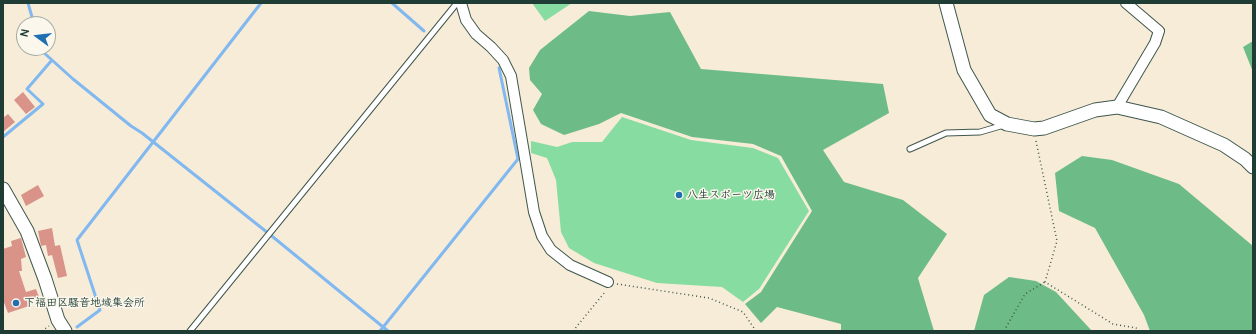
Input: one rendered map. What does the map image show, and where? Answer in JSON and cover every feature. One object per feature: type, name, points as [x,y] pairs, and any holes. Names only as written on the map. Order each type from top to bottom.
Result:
[{"type":"street","points":[[461,3],[466,20],[476,34],[492,47],[503,60],[511,76],[534,212],[542,236],[555,254],[570,265],[608,282]]},
{"type":"street","points":[[946,3],[964,70],[990,115],[1008,124],[1034,130],[1044,128],[1095,110],[1117,107],[1161,118],[1224,146],[1245,159],[1253,167]]},
{"type":"street","points":[[1117,107],[1155,43],[1159,31],[1126,3]]},
{"type":"street","points":[[3,189],[27,231],[45,279],[58,320],[65,331]]},
{"type":"lane","points":[[190,331],[457,3]]},
{"type":"lane","points":[[910,149],[946,132],[980,132],[1008,124]]},
{"type":"path","points":[[1004,331],[1025,294],[1046,282],[1057,242],[1034,130]]},
{"type":"path","points":[[573,331],[604,293],[608,282],[709,298],[742,312],[756,331]]},
{"type":"path","points":[[1046,282],[1113,324],[1136,328],[1139,331]]},
{"type":"green space","points":[[532,3],[572,3],[545,21]]},
{"type":"green space","points":[[589,11],[630,16],[670,12],[701,69],[883,84],[889,113],[823,150],[844,182],[903,200],[947,234],[918,278],[934,331],[841,331],[841,324],[777,307],[761,323],[745,304],[761,292],[812,211],[781,156],[753,144],[692,137],[621,113],[599,124],[564,135],[541,124],[533,110],[542,94],[530,80],[529,68],[540,50]]},
{"type":"green space","points":[[1253,41],[1253,72],[1243,47]]},
{"type":"green space","name":"八生スポーツ広場","points":[[622,117],[691,140],[753,148],[778,158],[809,211],[759,289],[743,302],[722,287],[657,283],[594,263],[569,248],[561,232],[556,180],[547,158],[531,153],[531,141],[557,147],[572,142],[602,142]]},
{"type":"green space","points":[[1082,156],[1112,160],[1179,184],[1253,246],[1253,331],[1150,331],[1144,315],[1095,228],[1059,211],[1055,173]]},
{"type":"green space","points":[[1009,277],[1036,281],[1056,292],[1092,331],[974,331],[984,295]]},
{"type":"building","points":[[23,92],[35,107],[26,114],[14,100]]},
{"type":"building","points":[[8,114],[15,122],[3,132],[3,118]]},
{"type":"building","points":[[38,185],[44,196],[26,206],[21,195]]},
{"type":"building","points":[[52,228],[55,246],[60,245],[67,276],[58,278],[52,255],[48,256],[46,245],[41,246],[38,231]]},
{"type":"building","points":[[21,238],[26,257],[21,259],[22,271],[19,271],[26,292],[36,289],[39,297],[27,301],[29,306],[8,313],[3,300],[3,249],[12,246],[11,241]]},
{"type":"waterway","points":[[28,3],[32,16]]},
{"type":"waterway","points":[[77,327],[100,310],[77,240],[261,3]]},
{"type":"waterway","points":[[392,3],[424,31]]},
{"type":"waterway","points":[[47,56],[73,79],[131,126],[142,133],[273,237],[388,331]]},
{"type":"waterway","points":[[3,137],[43,104],[27,89],[52,60]]},
{"type":"waterway","points":[[380,331],[518,159],[499,68]]},
{"type":"place","name":"八生スポーツ広場","points":[[679,195]]},
{"type":"place","name":"下福田区騒音地域集会所","points":[[16,303]]}]
